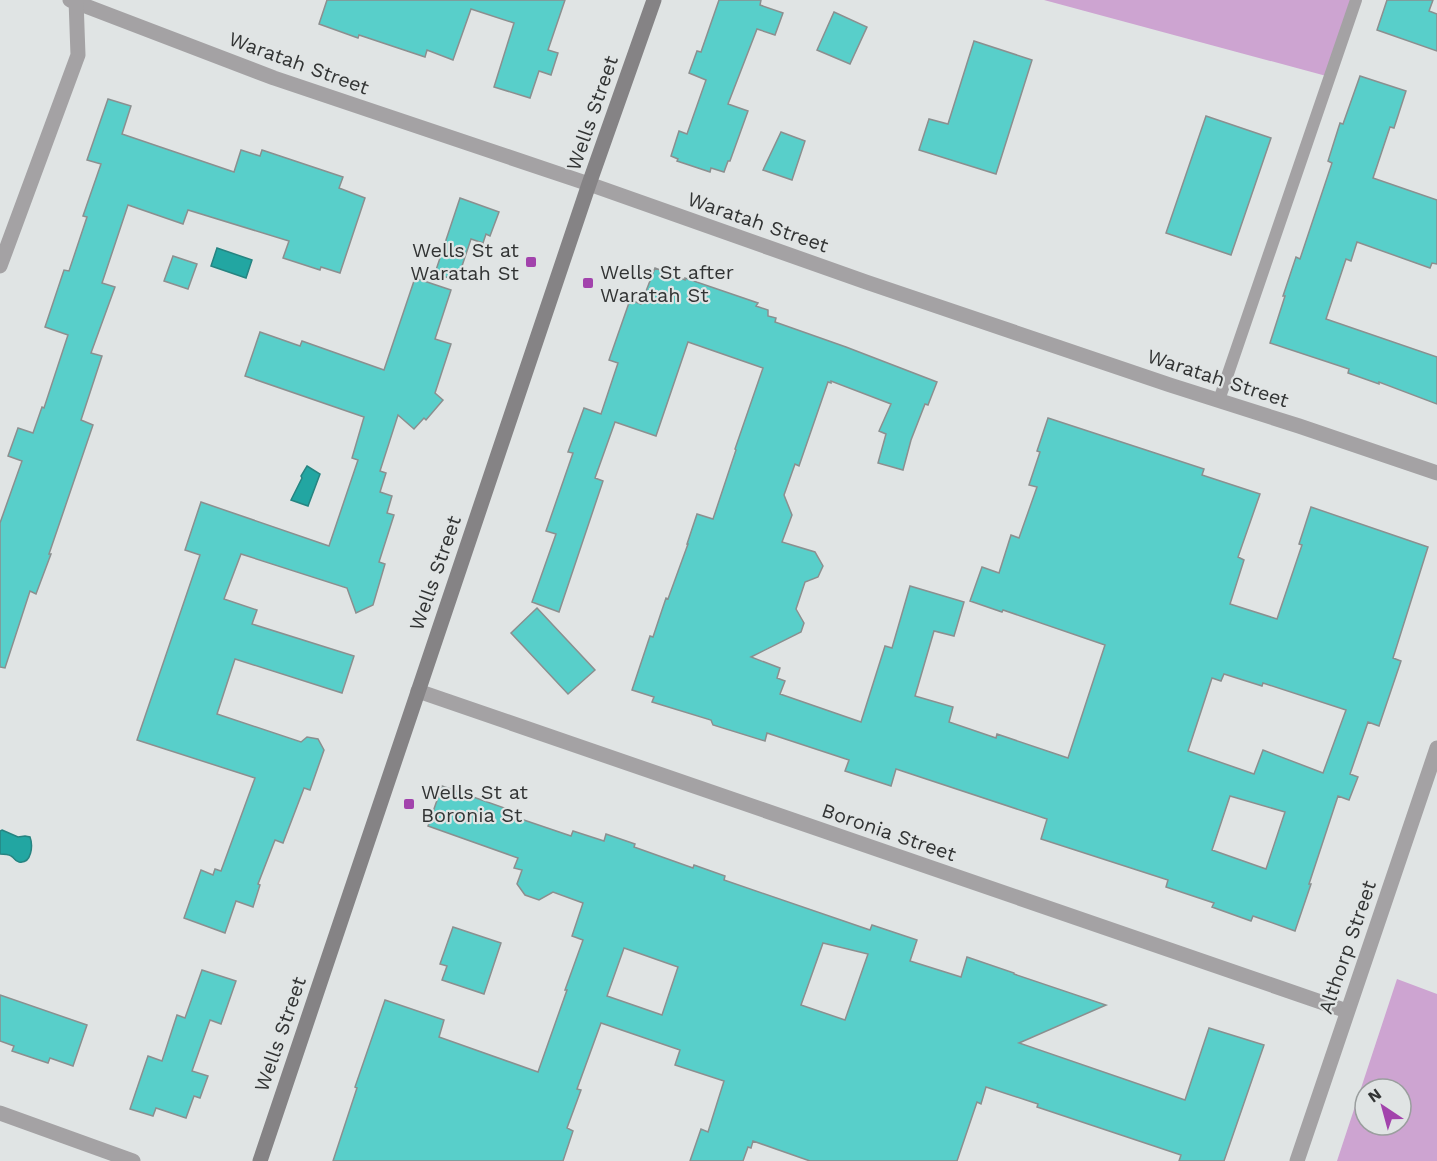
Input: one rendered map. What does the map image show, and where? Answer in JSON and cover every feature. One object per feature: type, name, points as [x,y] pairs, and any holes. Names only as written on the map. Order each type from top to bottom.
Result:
[{"type":"street","name":"Wells Street","points":[[260,1161],[589,184],[654,0]]},
{"type":"street","name":"Waratah Street","points":[[74,1],[274,78],[589,184],[866,282],[1437,473]]},
{"type":"street","points":[[0,266],[78,55],[74,1]]},
{"type":"street","name":"Boronia Street","points":[[418,691],[1347,1011]]},
{"type":"street","name":"Althorp Street","points":[[1297,1161],[1437,748]]},
{"type":"street","points":[[0,1113],[133,1161]]},
{"type":"lane","points":[[1219,400],[1356,0]]},
{"type":"shaded area","points":[[1044,0],[1356,0],[1330,77]]},
{"type":"shaded area","points":[[1397,979],[1437,994],[1437,1161],[1337,1161],[1353,1112],[1353,1137],[1413,1137],[1413,1077],[1365,1077]]},
{"type":"water","points":[[217,248],[252,260],[246,278],[211,266]]},
{"type":"water","points":[[307,466],[320,474],[308,506],[291,500]]},
{"type":"water","points":[[0,831],[18,837],[30,837],[31,849],[27,860],[19,862],[10,855],[0,854]]},
{"type":"building","points":[[327,0],[565,0],[548,50],[558,53],[551,75],[539,71],[530,98],[494,87],[514,23],[471,9],[453,60],[427,50],[425,57],[319,24]]},
{"type":"building","points":[[719,0],[761,0],[760,5],[783,13],[775,35],[757,29],[728,104],[748,111],[724,172],[711,168],[710,172],[677,161],[678,159],[671,156],[679,131],[687,134],[706,80],[689,73],[697,51],[701,52]]},
{"type":"building","points":[[1387,0],[1433,0],[1429,11],[1437,14],[1437,51],[1377,30]]},
{"type":"building","points":[[834,12],[867,27],[850,64],[817,50]]},
{"type":"building","points":[[974,41],[1032,60],[996,174],[919,150],[929,119],[948,124]]},
{"type":"building","points":[[1360,76],[1406,91],[1394,128],[1390,127],[1373,178],[1437,200],[1437,264],[1432,263],[1430,268],[1357,242],[1351,261],[1346,259],[1326,319],[1437,357],[1437,404],[1348,373],[1349,369],[1270,343],[1296,257],[1300,259],[1332,163],[1328,161],[1340,123],[1343,124]]},
{"type":"building","points":[[108,99],[131,106],[122,134],[234,172],[241,150],[260,156],[262,150],[343,177],[339,188],[365,198],[340,273],[321,267],[320,270],[283,258],[289,241],[188,210],[183,224],[128,205],[102,283],[115,287],[91,353],[102,356],[81,420],[93,425],[49,554],[51,554],[36,594],[30,591],[5,668],[0,667],[0,523],[22,461],[8,456],[18,428],[33,433],[42,407],[44,408],[68,335],[45,327],[64,270],[69,271],[87,217],[83,216],[101,164],[87,160]]},
{"type":"building","points":[[1206,116],[1271,138],[1231,255],[1166,233]]},
{"type":"building","points":[[781,132],[805,141],[792,180],[763,170]]},
{"type":"building","points":[[460,198],[499,212],[490,236],[486,234],[483,243],[471,239],[457,281],[435,273]]},
{"type":"building","points":[[173,256],[197,264],[188,289],[164,281]]},
{"type":"building","points":[[655,268],[758,303],[756,306],[768,310],[768,316],[776,318],[775,322],[937,382],[928,405],[925,404],[911,440],[903,470],[878,463],[886,434],[879,431],[891,404],[831,381],[831,383],[828,382],[799,466],[795,464],[784,495],[792,515],[782,542],[815,552],[823,566],[818,577],[805,582],[796,609],[804,623],[801,632],[751,657],[780,668],[777,678],[785,681],[780,694],[861,722],[885,646],[892,648],[910,586],[964,602],[954,636],[934,631],[915,696],[953,707],[949,722],[996,738],[997,734],[1068,758],[1105,645],[970,601],[982,567],[999,573],[1011,535],[1019,538],[1037,487],[1029,485],[1048,418],[1204,469],[1202,475],[1260,494],[1238,557],[1244,560],[1230,604],[1277,619],[1302,545],[1299,544],[1311,507],[1428,547],[1393,658],[1401,661],[1379,726],[1368,722],[1350,774],[1358,777],[1349,800],[1338,796],[1295,931],[1253,916],[1251,921],[1212,907],[1214,903],[1166,887],[1168,880],[1041,839],[1047,819],[896,769],[891,786],[845,771],[849,760],[767,733],[765,741],[713,725],[711,720],[652,702],[654,697],[632,690],[650,636],[653,637],[666,598],[668,599],[697,514],[713,519],[763,368],[688,342],[656,436],[615,422],[595,478],[603,481],[559,612],[532,602],[556,534],[546,531],[573,453],[568,452],[584,408],[601,414],[618,363],[609,360],[630,300],[641,304]],"holes":[[[1224,674],[1262,686],[1263,683],[1346,710],[1323,773],[1263,750],[1254,774],[1188,751],[1212,678],[1221,681]],[[1230,796],[1285,812],[1266,869],[1212,850]]]},
{"type":"building","points":[[415,278],[451,290],[435,339],[451,344],[435,393],[443,400],[426,420],[424,418],[414,429],[398,415],[380,471],[386,473],[380,492],[392,496],[387,513],[394,515],[379,562],[385,564],[373,605],[356,613],[347,588],[241,554],[224,599],[257,610],[252,624],[354,656],[342,693],[235,659],[217,714],[301,742],[307,737],[318,739],[324,750],[310,790],[304,788],[283,843],[275,840],[258,884],[260,885],[253,907],[236,901],[225,933],[184,918],[201,870],[213,875],[215,869],[221,871],[255,778],[137,740],[200,555],[185,550],[201,502],[329,546],[358,460],[352,458],[364,417],[245,376],[260,332],[300,346],[302,341],[384,370]]},
{"type":"building","points":[[537,608],[595,670],[568,694],[511,633]]},
{"type":"building","points":[[442,786],[513,811],[512,816],[571,836],[573,831],[604,841],[606,834],[635,844],[634,847],[693,868],[694,865],[725,876],[724,880],[870,930],[872,925],[917,940],[910,961],[961,977],[967,957],[1106,1005],[1019,1043],[1185,1100],[1209,1028],[1264,1045],[1224,1161],[1179,1161],[1181,1155],[1037,1107],[1038,1104],[986,1087],[981,1104],[977,1102],[957,1161],[810,1161],[753,1141],[743,1161],[690,1161],[701,1129],[708,1132],[724,1081],[675,1065],[680,1050],[601,1023],[577,1089],[581,1090],[567,1128],[573,1131],[563,1161],[333,1161],[357,1088],[355,1087],[385,1000],[444,1020],[439,1037],[538,1072],[583,940],[572,936],[583,903],[553,892],[539,900],[525,895],[517,884],[522,870],[514,868],[518,858],[428,826]],"holes":[[[823,943],[868,954],[845,1020],[801,1005]],[[624,948],[678,967],[662,1015],[607,996]]]},
{"type":"building","points":[[453,927],[501,943],[484,994],[442,980],[447,966],[440,964]]},
{"type":"building","points":[[202,970],[236,981],[221,1024],[210,1020],[192,1071],[208,1076],[200,1098],[194,1096],[186,1118],[156,1108],[153,1116],[130,1109],[148,1056],[162,1061],[177,1015],[185,1018]]},
{"type":"building","points":[[0,995],[87,1025],[73,1066],[50,1058],[48,1063],[12,1051],[14,1046],[0,1041]]},
{"type":"place","name":"Wells St at Waratah St","points":[[531,262]]},
{"type":"place","name":"Wells St after Waratah St","points":[[588,283]]},
{"type":"place","name":"Wells St at Boronia St","points":[[409,804]]}]
